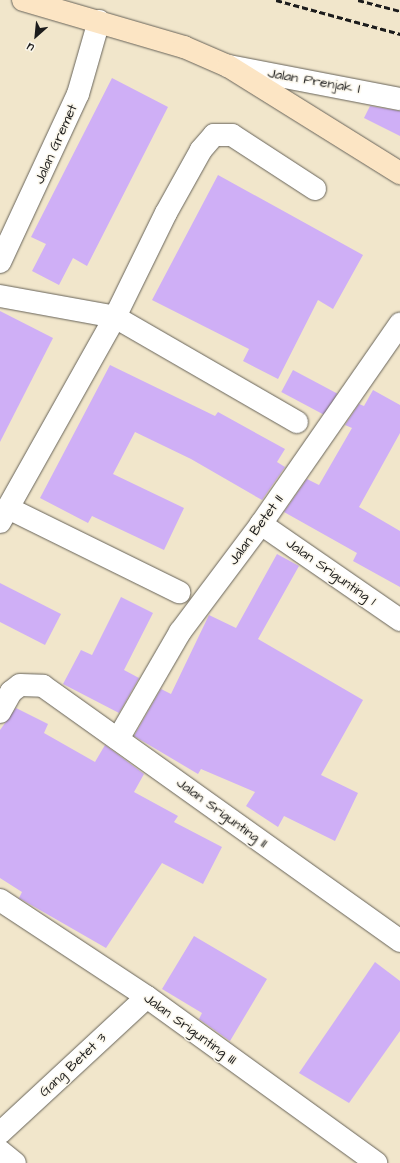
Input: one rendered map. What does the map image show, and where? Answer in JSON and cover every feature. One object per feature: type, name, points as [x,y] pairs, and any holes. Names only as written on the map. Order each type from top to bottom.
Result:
[{"type":"main road","points":[[23,0],[184,47],[228,66],[400,174]]},
{"type":"street","name":"Jalan Gremet","points":[[0,262],[78,94],[99,21]]},
{"type":"street","name":"Jalan Prenjak I","points":[[228,66],[400,99]]},
{"type":"street","points":[[179,592],[4,515],[115,317],[166,212],[201,150],[214,135],[232,135],[315,189]]},
{"type":"street","points":[[0,296],[115,317],[297,422]]},
{"type":"street","name":"Jalan Betet II","points":[[118,739],[180,632],[261,524],[400,324]]},
{"type":"street","name":"Jalan Srigunting 1","points":[[261,524],[400,620]]},
{"type":"street","name":"Jalan Srigunting II","points":[[0,712],[11,692],[20,685],[43,686],[400,941]]},
{"type":"street","name":"Jalan Srigunting III","points":[[0,900],[147,997],[376,1163]]},
{"type":"street","name":"Gang Betet 3","points":[[0,1134],[147,997]]},
{"type":"street","points":[[0,1151],[15,1163]]},
{"type":"building","points":[[112,78],[168,107],[87,266],[73,258],[59,285],[32,271],[46,244],[31,237]]},
{"type":"building","points":[[370,106],[400,111],[400,136],[364,118]]},
{"type":"building","points":[[218,175],[363,255],[333,309],[318,300],[278,379],[243,361],[249,349],[152,300]]},
{"type":"building","points":[[0,311],[53,338],[0,442]]},
{"type":"building","points":[[110,365],[215,416],[218,412],[285,449],[277,462],[285,467],[262,500],[191,459],[135,432],[113,474],[184,508],[164,550],[92,516],[88,523],[40,498]]},
{"type":"building","points":[[293,370],[337,393],[325,416],[281,392]]},
{"type":"building","points":[[373,390],[400,405],[400,433],[359,507],[400,531],[400,587],[353,561],[357,553],[284,512],[307,479],[319,485],[352,428],[345,425],[359,404],[364,406]]},
{"type":"building","points":[[277,554],[299,566],[258,639],[363,700],[321,775],[358,793],[335,841],[284,816],[278,827],[246,806],[255,792],[201,769],[198,774],[134,736],[161,689],[171,694],[209,615],[236,628]]},
{"type":"building","points":[[0,583],[61,614],[45,645],[0,622]]},
{"type":"building","points":[[121,597],[153,613],[124,670],[139,678],[119,713],[63,684],[81,650],[92,655]]},
{"type":"building","points":[[16,708],[48,724],[44,733],[95,762],[105,745],[144,774],[134,792],[178,816],[174,822],[222,847],[203,884],[162,863],[106,948],[19,898],[22,892],[0,878],[0,730]]},
{"type":"building","points":[[194,936],[267,979],[230,1041],[199,1019],[202,1013],[162,989]]},
{"type":"building","points":[[375,962],[400,981],[400,1031],[349,1103],[299,1073]]},
{"type":"railway","points":[[276,0],[400,34]]},
{"type":"railway","points":[[358,0],[400,11]]}]
